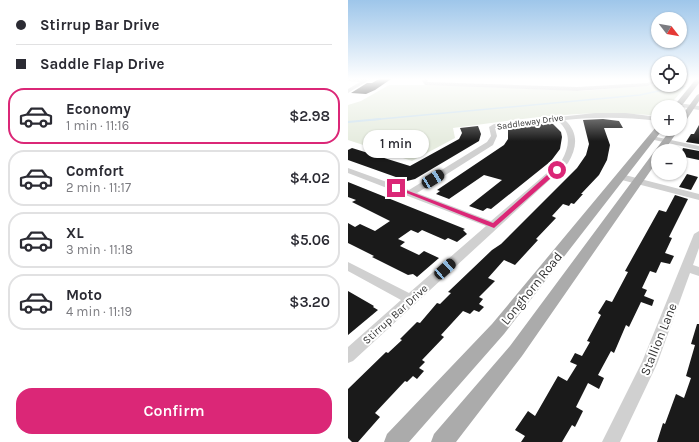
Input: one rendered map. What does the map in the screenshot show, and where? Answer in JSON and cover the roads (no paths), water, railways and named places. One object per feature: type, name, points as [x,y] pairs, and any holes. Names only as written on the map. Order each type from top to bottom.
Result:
[{"type":"main road","points":[[687,116],[695,108]]},
{"type":"main road","name":"Longhorn Road","points":[[395,442],[498,329],[652,138]]},
{"type":"main road","name":"Longhorn Road","points":[[442,442],[516,351],[651,163]]},
{"type":"street","name":"Saddleway Drive","points":[[411,193],[490,143],[494,136],[492,127],[502,124],[607,114],[651,119]]},
{"type":"street","name":"Stirrup Bar Drive","points":[[348,356],[565,161],[572,148],[573,142],[571,131],[559,118]]},
{"type":"street","points":[[652,138],[658,144]]},
{"type":"street","points":[[687,148],[699,148]]},
{"type":"street","points":[[348,170],[494,226]]},
{"type":"street","points":[[621,177],[699,197]]},
{"type":"street","name":"Stallion Lane","points":[[611,442],[693,270],[699,234]]},
{"type":"street","points":[[348,266],[411,300]]},
{"type":"waterway","points":[[370,120],[590,100]]},
{"type":"waterway","points":[[348,122],[380,119]]}]
